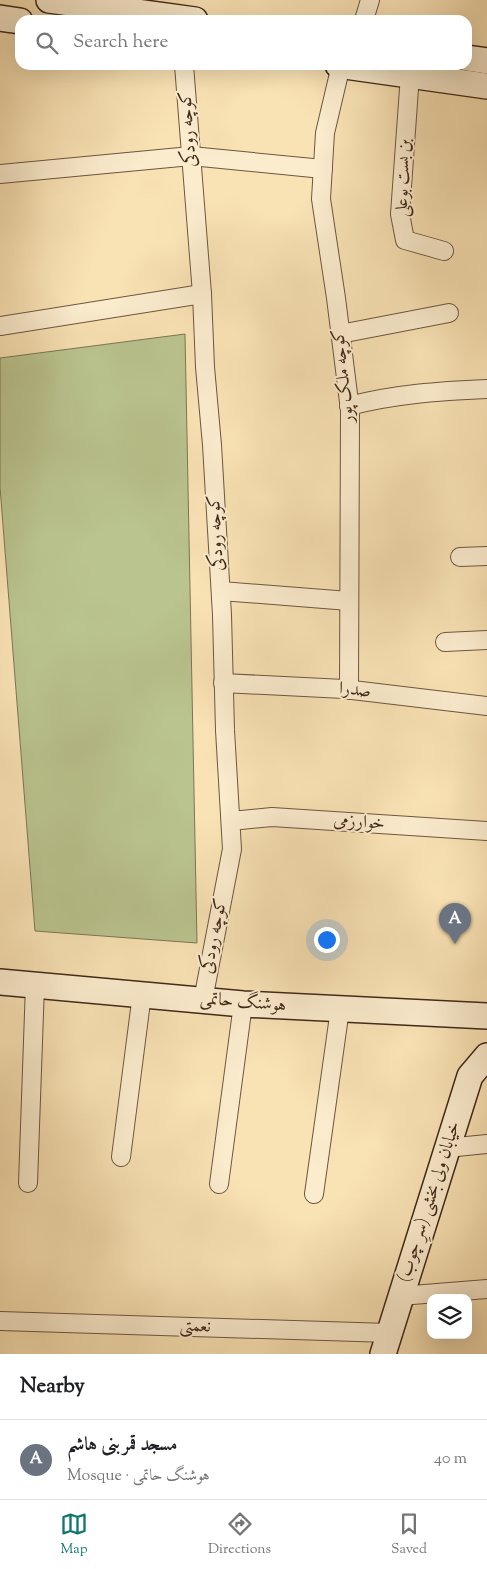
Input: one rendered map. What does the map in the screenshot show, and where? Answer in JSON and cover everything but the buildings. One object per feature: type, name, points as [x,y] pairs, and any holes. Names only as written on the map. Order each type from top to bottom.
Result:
[{"type":"main road","points":[[49,0],[155,15]]},
{"type":"main road","points":[[0,18],[15,20]]},
{"type":"main road","points":[[472,59],[487,61]]},
{"type":"main road","points":[[374,70],[487,86]]},
{"type":"main road","name":"هوشنگ حاتمی","points":[[0,982],[243,1004],[487,1016]]},
{"type":"main road","name":"خیابان ولی بخشی (سرِ چوب)","points":[[386,1343],[470,1076],[487,1056]]},
{"type":"street","points":[[366,15],[370,0]]},
{"type":"street","name":"کوچه رودکی","points":[[184,70],[202,294],[221,591],[224,730],[232,849],[203,1000]]},
{"type":"street","name":"کوچه ملک پور","points":[[338,70],[325,133],[321,199],[349,406],[349,690]]},
{"type":"street","name":"بن بست بوعلی","points":[[410,75],[400,214],[404,240],[444,251]]},
{"type":"street","points":[[0,174],[191,156],[323,169]]},
{"type":"street","points":[[0,326],[202,294]]},
{"type":"street","points":[[340,334],[449,313]]},
{"type":"street","points":[[349,406],[427,392],[487,389]]},
{"type":"street","points":[[460,557],[487,556]]},
{"type":"street","points":[[221,591],[349,601]]},
{"type":"street","points":[[445,642],[487,640]]},
{"type":"street","name":"صدرا","points":[[223,682],[349,690],[487,706]]},
{"type":"street","name":"خوارزمی","points":[[230,821],[272,817],[487,831]]},
{"type":"street","points":[[28,1183],[35,985]]},
{"type":"street","points":[[121,1157],[142,994]]},
{"type":"street","points":[[219,1184],[243,1004]]},
{"type":"street","points":[[314,1194],[340,1009]]},
{"type":"street","points":[[448,1148],[487,1144]]},
{"type":"street","points":[[400,1296],[487,1289]]},
{"type":"street","name":"نعمتی","points":[[0,1321],[386,1343]]},
{"type":"green space","points":[[185,334],[197,943],[35,931],[0,487],[0,358]]},
{"type":"place","name":"مسجد قمربنی هاشم","points":[[455,944]]}]
